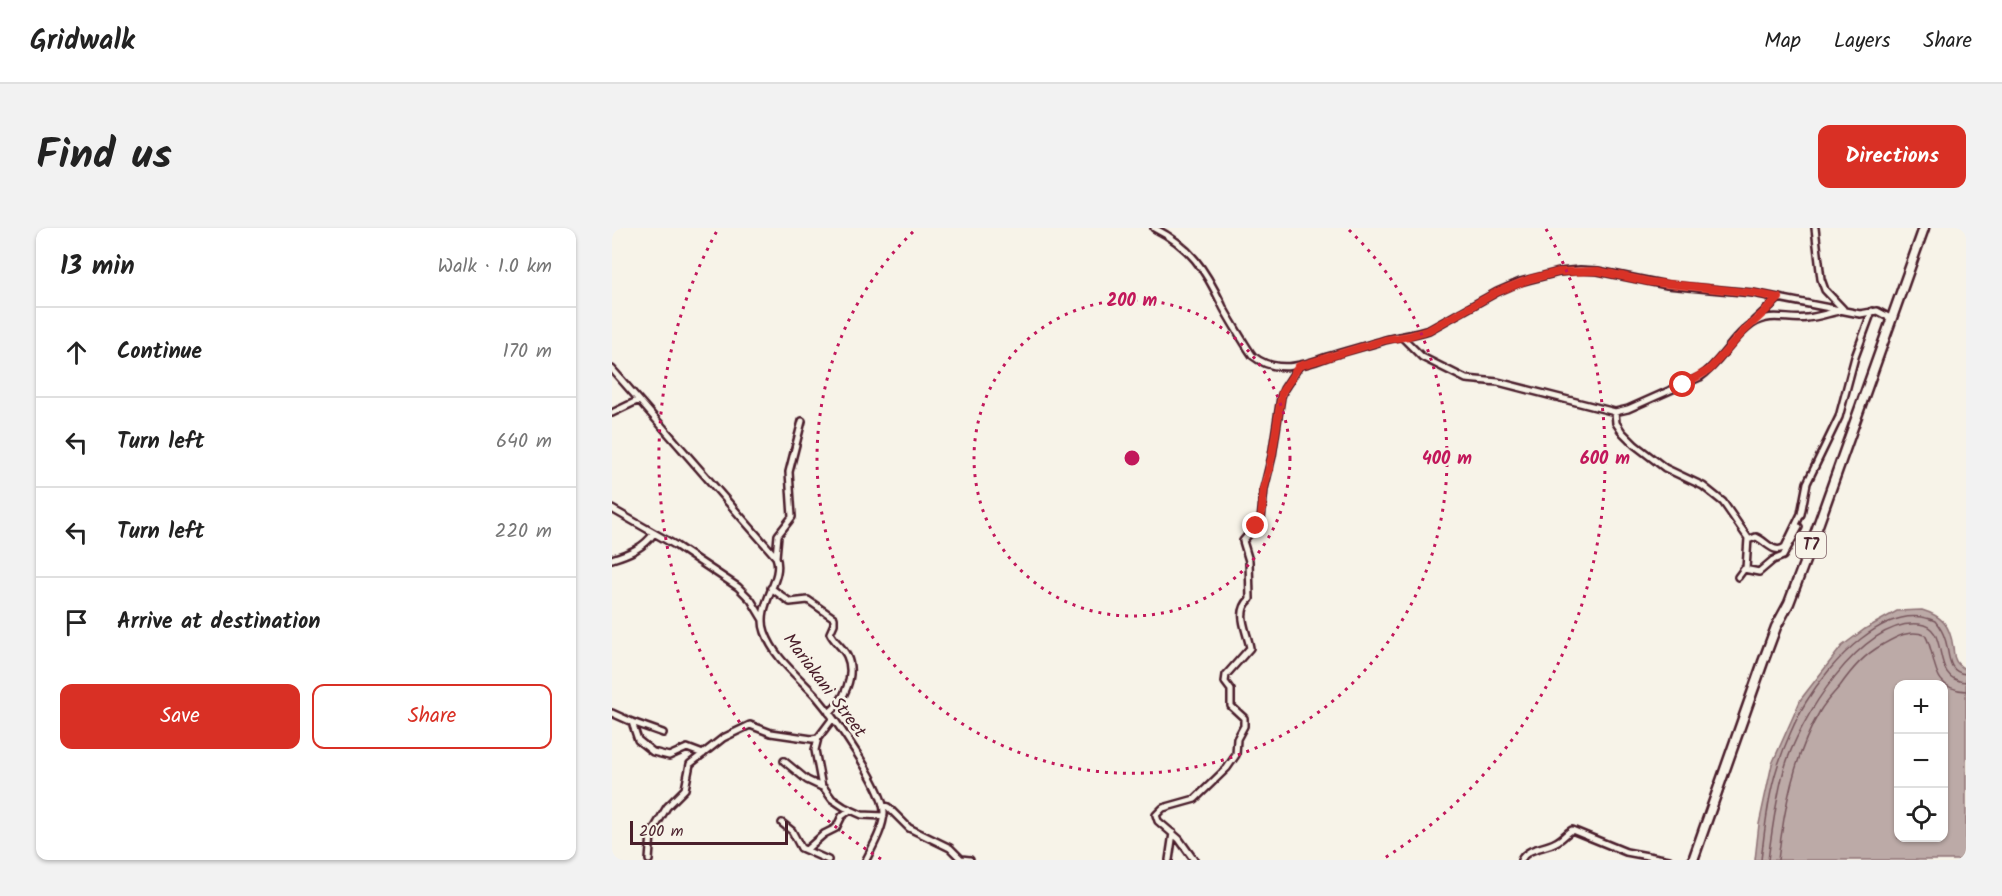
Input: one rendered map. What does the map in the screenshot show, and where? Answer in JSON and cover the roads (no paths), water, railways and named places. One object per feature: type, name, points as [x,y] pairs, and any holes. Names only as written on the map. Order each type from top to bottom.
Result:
[{"type":"highway","name":"T7","points":[[1693,860],[1763,662],[1811,545],[1924,228]]},
{"type":"street","points":[[1154,228],[1182,245],[1195,259],[1253,356],[1278,366],[1299,366],[1385,340],[1429,330],[1497,292],[1530,279],[1559,272],[1598,271],[1650,282],[1754,293],[1860,314],[1880,311],[1892,319]]},
{"type":"street","points":[[1815,228],[1825,290],[1844,310]]},
{"type":"street","points":[[1402,337],[1422,357],[1466,379],[1504,384],[1615,412],[1628,409],[1700,377],[1779,298]]},
{"type":"street","points":[[1753,324],[1776,316],[1803,319],[1844,310]]},
{"type":"street","points":[[1738,577],[1741,571],[1746,569],[1759,572],[1769,562],[1786,554],[1799,526],[1807,483],[1839,417],[1863,330],[1872,311]]},
{"type":"street","points":[[1194,860],[1173,833],[1158,821],[1156,815],[1163,808],[1198,796],[1227,768],[1236,755],[1237,739],[1244,726],[1244,718],[1231,706],[1231,690],[1225,682],[1226,675],[1250,648],[1242,624],[1244,606],[1250,599],[1250,561],[1243,541],[1261,520],[1264,489],[1272,456],[1281,397],[1299,366]]},
{"type":"street","points":[[612,369],[776,557]]},
{"type":"street","points":[[612,413],[639,400]]},
{"type":"street","points":[[1615,412],[1617,423],[1628,439],[1665,468],[1703,486],[1714,494],[1730,512],[1748,540],[1746,569]]},
{"type":"street","points":[[763,620],[765,602],[778,568],[776,557],[778,535],[792,517],[789,472],[802,421]]},
{"type":"street","name":"Mariakani Street","points":[[612,509],[738,587],[751,600],[763,620],[771,645],[833,718],[877,785],[884,805],[884,816],[866,860]]},
{"type":"street","points":[[1748,540],[1756,537],[1776,549],[1783,549],[1801,514]]},
{"type":"street","points":[[612,559],[636,549],[650,540],[654,533]]},
{"type":"street","points":[[771,588],[790,602],[805,600],[834,618],[830,633],[844,650],[850,668],[842,699],[829,713]]},
{"type":"street","points":[[612,713],[663,733]]},
{"type":"street","points":[[822,787],[815,756],[818,738],[833,718]]},
{"type":"street","points":[[632,722],[638,740],[653,752],[669,756],[687,748],[703,754]]},
{"type":"street","points":[[649,860],[651,834],[667,807],[685,789],[690,764],[723,738],[750,725],[771,734],[818,738]]},
{"type":"street","points":[[784,761],[804,778],[822,787],[832,799],[850,810],[866,816],[884,816]]},
{"type":"street","points":[[884,805],[909,828],[950,848],[961,859],[970,860]]},
{"type":"street","points":[[806,850],[824,834],[836,828],[842,816],[850,810]]},
{"type":"street","points":[[782,823],[792,831],[799,846],[828,860]]},
{"type":"street","points":[[1521,860],[1523,855],[1555,843],[1572,830],[1626,852],[1669,860]]},
{"type":"street","points":[[1169,860],[1173,833]]},
{"type":"water","points":[[1922,610],[1935,615],[1944,622],[1950,633],[1955,659],[1966,670],[1966,860],[1755,860],[1759,824],[1772,764],[1801,699],[1842,646],[1865,629],[1897,611]]}]
